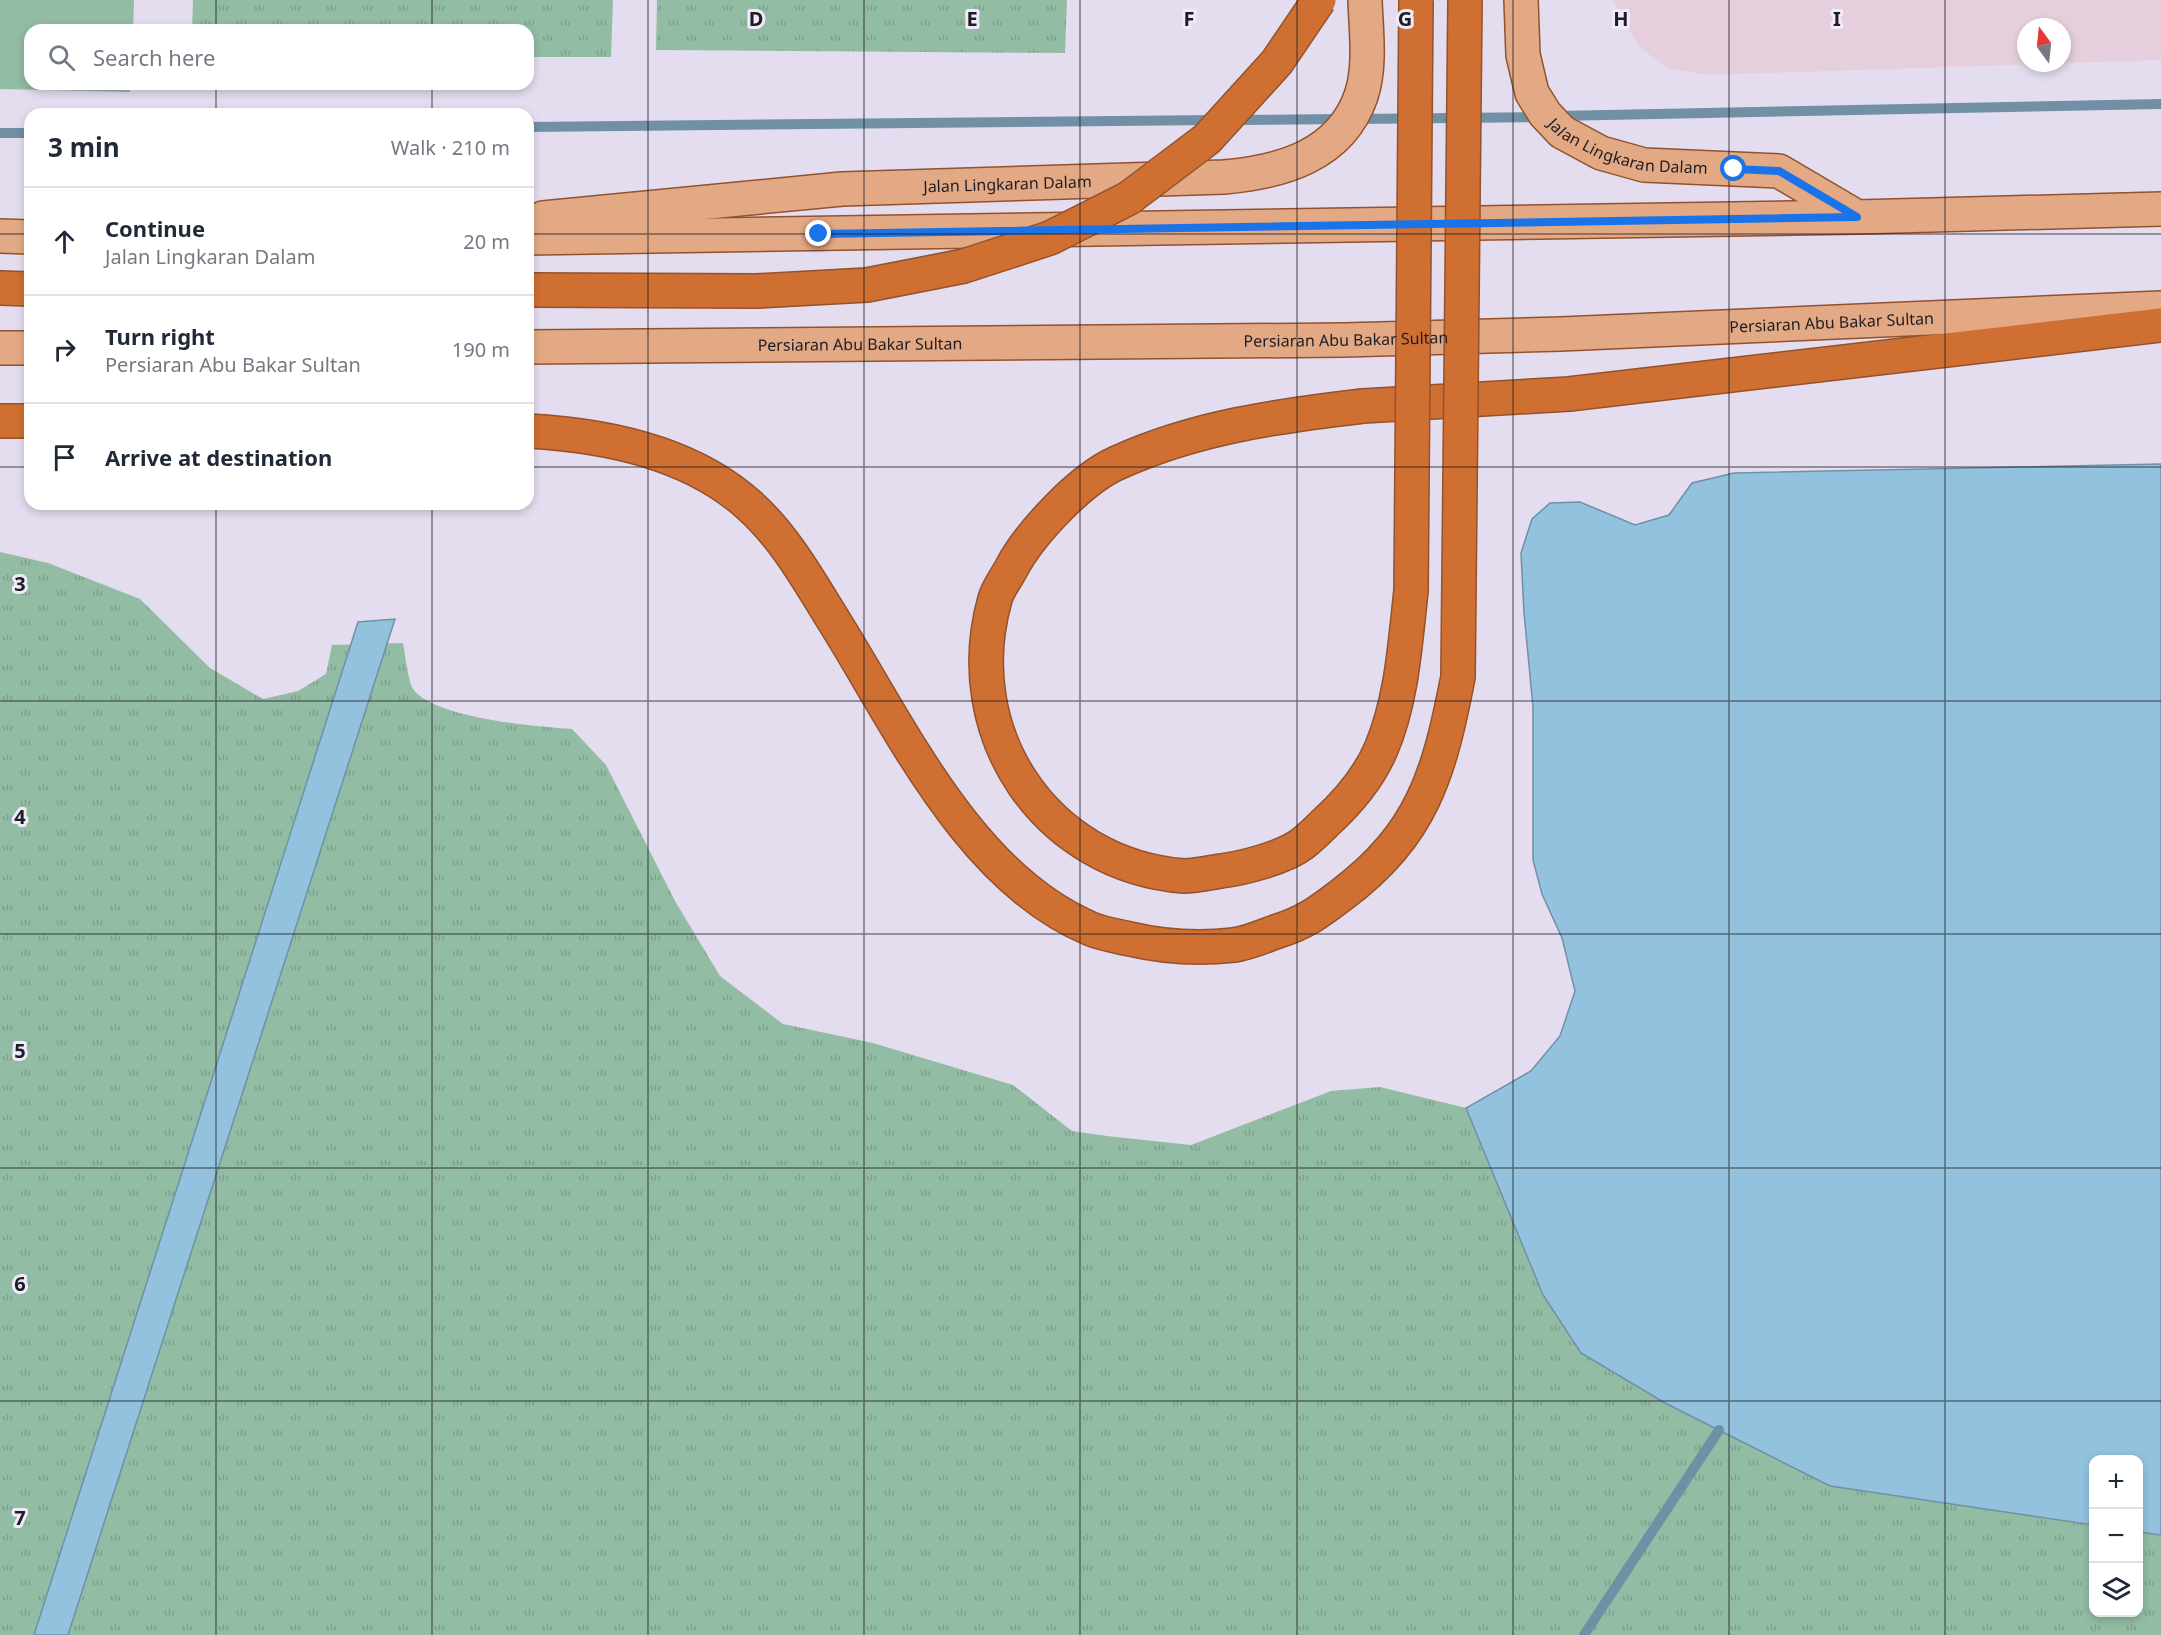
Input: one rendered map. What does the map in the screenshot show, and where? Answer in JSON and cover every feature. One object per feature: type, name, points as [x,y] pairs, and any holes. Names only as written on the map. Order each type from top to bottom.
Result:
[{"type":"highway","points":[[534,290],[757,291],[867,285],[964,266],[1050,238],[1129,198],[1207,139],[1277,62],[1319,0]]},
{"type":"highway","points":[[1416,0],[1411,591],[1401,682],[1381,750],[1347,803],[1301,845],[1244,868],[1186,876],[1128,866],[1077,840],[1034,801],[1028,792],[1005,754],[989,700],[986,646],[996,597],[1020,553],[1062,503],[1113,464],[1179,437],[1258,419],[1363,406],[1569,394],[2161,325]]},
{"type":"highway","points":[[534,431],[556,432],[639,446],[697,470],[748,504],[793,554],[942,797],[984,851],[1034,896],[1092,930],[1162,946],[1236,945],[1305,922],[1371,873],[1416,817],[1444,749],[1458,677],[1465,0]]},
{"type":"highway","points":[[0,288],[24,289]]},
{"type":"highway","points":[[0,421],[24,422]]},
{"type":"main road","name":"Jalan Lingkaran Dalam","points":[[534,219],[842,189],[1212,178],[1263,174],[1300,162],[1328,145],[1349,121],[1362,95],[1366,62],[1365,0]]},
{"type":"main road","name":"Jalan Lingkaran Dalam","points":[[1521,0],[1523,55],[1532,93],[1545,114],[1562,132],[1601,153],[1644,165],[1779,171],[1857,217]]},
{"type":"main road","points":[[534,238],[1857,217],[2161,209]]},
{"type":"main road","points":[[0,236],[24,237]]},
{"type":"main road","name":"Persiaran Abu Bakar Sultan","points":[[534,347],[1389,339],[1585,333],[2161,308]]},
{"type":"main road","points":[[0,348],[24,348]]},
{"type":"shaded area","points":[[1613,0],[2161,0],[2161,60],[2071,63],[2071,18],[2017,18],[2017,65],[1707,75],[1667,68],[1639,47]]},
{"type":"green space","points":[[0,0],[134,0],[133,24],[24,24],[24,90],[0,89]]},
{"type":"green space","points":[[193,0],[613,0],[611,57],[534,57],[534,24],[192,24]]},
{"type":"green space","points":[[657,0],[1067,0],[1065,53],[656,50]]},
{"type":"green space","points":[[43,90],[130,90],[130,92]]},
{"type":"green space","points":[[0,552],[48,563],[140,599],[210,668],[263,699],[298,691],[326,674],[332,645],[403,643],[411,685],[424,699],[463,714],[487,719],[572,729],[606,765],[675,901],[720,976],[783,1024],[873,1043],[1013,1085],[1072,1131],[1107,1136],[1191,1145],[1331,1091],[1380,1087],[1466,1108],[1543,1295],[1581,1353],[1665,1403],[1830,1486],[2089,1524],[2089,1617],[2143,1617],[2143,1533],[2161,1535],[2161,1635],[0,1635]]},
{"type":"water","points":[[2161,464],[2161,1535],[2143,1533],[2143,1455],[2089,1455],[2089,1524],[1830,1486],[1665,1403],[1581,1353],[1543,1295],[1466,1108],[1531,1071],[1560,1036],[1575,991],[1562,938],[1542,894],[1533,860],[1533,707],[1521,553],[1532,519],[1550,503],[1580,502],[1635,525],[1669,515],[1692,483],[1734,473]]},
{"type":"water","points":[[395,619],[68,1635],[34,1635],[358,622]]},
{"type":"waterway","points":[[1557,116],[2161,104]]},
{"type":"waterway","points":[[1356,119],[1542,117]]},
{"type":"waterway","points":[[1233,120],[1341,119]]},
{"type":"waterway","points":[[534,127],[1215,120]]},
{"type":"waterway","points":[[0,133],[24,133]]},
{"type":"waterway","points":[[1584,1635],[1719,1430]]},
{"type":"route","points":[[819,234],[1857,217],[1779,171],[1734,169]]}]
